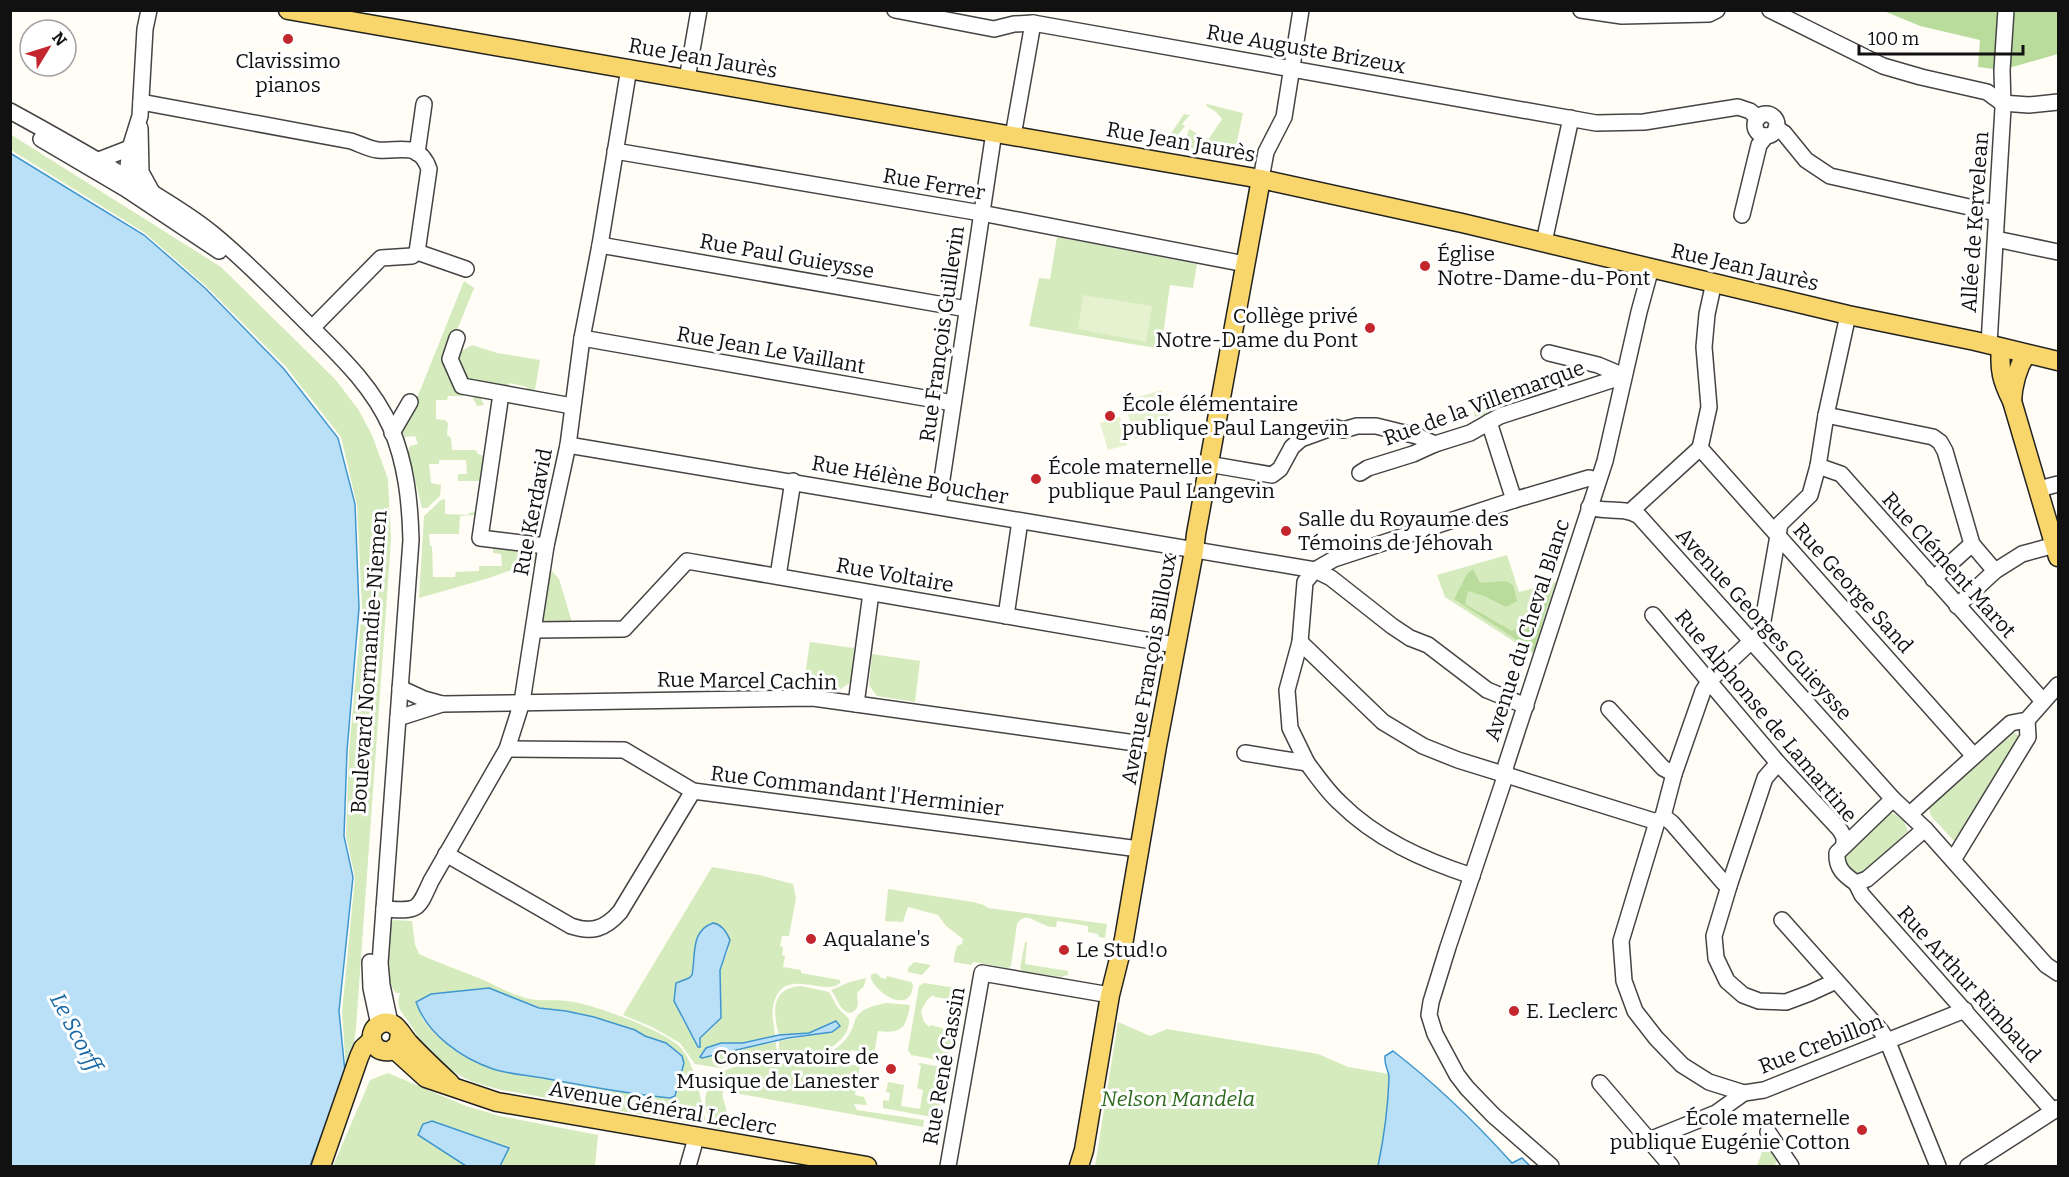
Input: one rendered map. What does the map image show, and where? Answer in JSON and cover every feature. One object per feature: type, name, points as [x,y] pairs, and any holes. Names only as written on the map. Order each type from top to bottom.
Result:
[{"type":"main road","name":"Rue Jean Jaurès","points":[[288,10],[362,16],[687,79],[1260,179],[1544,242],[1848,315],[2058,361]]},
{"type":"main road","name":"Avenue François Billoux","points":[[1079,1167],[1084,1150],[1110,995],[1124,939],[1260,179]]},
{"type":"main road","points":[[1995,346],[2002,383],[2012,401],[2057,551]]},
{"type":"main road","points":[[2012,401],[2015,376],[2026,354]]},
{"type":"main road","points":[[321,1167],[363,1048],[386,1037]]},
{"type":"main road","name":"Avenue Général Leclerc","points":[[386,1037],[453,1086],[497,1102],[832,1164],[867,1167]]},
{"type":"street","points":[[138,10],[145,29]]},
{"type":"street","points":[[149,10],[145,29],[141,109],[141,172],[152,193]]},
{"type":"street","points":[[687,79],[699,10]]},
{"type":"street","name":"Rue Auguste Brizeux","points":[[895,10],[994,28],[1015,17],[1033,23],[1596,123],[1644,122],[1738,107],[1750,111],[1758,118],[1764,114],[1771,116],[1776,121],[1771,132]]},
{"type":"street","points":[[1260,179],[1266,152],[1284,117],[1300,10]]},
{"type":"street","points":[[1581,10],[1622,16],[1712,12]]},
{"type":"street","name":"Allée de Kervelean","points":[[1995,346],[1996,213],[2006,10]]},
{"type":"street","points":[[1776,12],[1883,66],[1987,92],[2002,103],[2029,105],[2058,102]]},
{"type":"street","points":[[1013,136],[1033,23]]},
{"type":"street","name":"Rue Kerdavid","points":[[384,909],[408,911],[418,906],[507,749],[522,702],[546,546],[568,445],[582,338],[629,68]]},
{"type":"street","points":[[417,153],[424,104]]},
{"type":"street","points":[[141,109],[314,134],[351,141],[377,150],[407,148],[426,160],[429,170],[417,252],[412,256],[381,258],[312,328]]},
{"type":"street","points":[[126,183],[130,148],[141,109]]},
{"type":"street","points":[[10,111],[99,160],[126,183]]},
{"type":"street","points":[[1544,242],[1571,118]]},
{"type":"street","name":"Boulevard Normandie-Niemen","points":[[10,122],[106,177],[152,193],[213,233],[342,357],[379,406],[392,433],[401,459],[410,508],[411,540],[380,963],[386,1037]]},
{"type":"street","name":"Rue François Guillevin","points":[[938,506],[994,132]]},
{"type":"street","points":[[1742,215],[1759,145],[1771,132],[1784,132],[1806,160],[1830,176],[1996,213]]},
{"type":"street","points":[[99,160],[130,148]]},
{"type":"street","name":"Rue Ferrer","points":[[615,151],[981,213],[1245,264]]},
{"type":"street","name":"Boulevard Normandie-Niemen","points":[[126,183],[229,259],[336,363],[367,404],[384,436],[392,462],[399,494],[402,540],[370,963],[371,988],[386,1037]]},
{"type":"street","points":[[1996,239],[2058,252]]},
{"type":"street","name":"Rue Paul Guieysse","points":[[600,245],[967,309]]},
{"type":"street","points":[[417,252],[466,269]]},
{"type":"street","name":"Avenue du Cheval Blanc","points":[[1551,1167],[1493,1115],[1457,1075],[1431,1026],[1431,1002],[1605,461],[1652,268]]},
{"type":"street","points":[[1589,507],[1596,510],[1618,508],[1631,511],[1700,447],[1708,407],[1704,347],[1707,314],[1714,282]]},
{"type":"street","points":[[1710,680],[1761,632],[1780,524],[1810,495],[1818,466],[1826,415],[1848,315]]},
{"type":"street","points":[[457,338],[450,359],[462,386],[572,406]]},
{"type":"street","name":"Rue Jean Le Vaillant","points":[[582,338],[953,403]]},
{"type":"street","points":[[1549,353],[1598,364],[1624,376]]},
{"type":"street","name":"Rue de la Villemarque","points":[[1360,473],[1368,468],[1470,433],[1500,416],[1624,376]]},
{"type":"street","points":[[501,394],[480,538],[546,546]]},
{"type":"street","points":[[392,433],[410,402]]},
{"type":"street","points":[[1826,415],[1933,437],[1940,442],[1945,451],[1972,544],[1995,571]]},
{"type":"street","points":[[1489,422],[1514,500]]},
{"type":"street","points":[[1208,464],[1272,475],[1280,469],[1300,439],[1334,427],[1342,430],[1357,426],[1376,426],[1417,436],[1435,444]]},
{"type":"street","name":"Rue Hélène Boucher","points":[[568,445],[1315,570]]},
{"type":"street","name":"Rue George Sand","points":[[1700,447],[1974,756]]},
{"type":"street","name":"Rue Clément Marot","points":[[1818,466],[1841,474],[2043,701]]},
{"type":"street","points":[[1472,876],[1406,851],[1369,828],[1339,802],[1307,763],[1290,728],[1287,690],[1300,642],[1305,582],[1315,570],[1334,559],[1514,500],[1589,478],[1598,480]]},
{"type":"street","name":"Rue Hélène Boucher","points":[[778,576],[793,481]]},
{"type":"street","points":[[2039,489],[2058,484]]},
{"type":"street","name":"Avenue Georges Guieysse","points":[[1631,511],[1639,516],[1893,799],[1925,829],[2046,965],[2058,973]]},
{"type":"street","name":"Rue Hélène Boucher","points":[[1006,616],[1020,521]]},
{"type":"street","points":[[1933,579],[1972,544]]},
{"type":"street","points":[[1957,606],[1995,571],[2022,554],[2057,551]]},
{"type":"street","name":"Rue Voltaire","points":[[534,630],[624,629],[687,561],[1175,645]]},
{"type":"street","points":[[1315,570],[1331,578],[1410,638],[1428,645],[1487,690],[1526,706]]},
{"type":"street","points":[[856,704],[871,593]]},
{"type":"street","name":"Rue Alphonse de Lamartine","points":[[1653,615],[1778,763],[1840,830],[1844,837],[1844,846]]},
{"type":"street","points":[[1300,642],[1383,722],[1423,746],[1458,760],[1672,822],[1729,886]]},
{"type":"street","name":"Rue Crebillon","points":[[1710,680],[1703,691],[1674,774],[1621,941],[1624,981],[1635,1011],[1656,1038],[1682,1065],[1709,1082],[1744,1093],[1764,1090],[1965,1010]]},
{"type":"street","points":[[1910,814],[2011,723],[2027,720],[2058,685]]},
{"type":"street","name":"Rue Marcel Cachin","points":[[400,688],[442,704]]},
{"type":"street","name":"Rue Marcel Cachin","points":[[398,718],[442,704],[813,698],[1157,746]]},
{"type":"street","points":[[1609,709],[1663,768],[1674,774]]},
{"type":"street","points":[[1953,860],[2028,737],[2027,720]]},
{"type":"street","name":"Rue Commandant l'Herminier","points":[[507,749],[624,750],[693,791],[1139,849]]},
{"type":"street","points":[[1245,753],[1307,763]]},
{"type":"street","points":[[1778,763],[1764,778],[1729,886],[1714,936],[1716,958],[1727,981],[1743,994],[1759,1001],[1786,1002],[1836,981]]},
{"type":"street","points":[[446,854],[571,926],[583,930],[601,928],[611,922],[620,912],[693,791]]},
{"type":"street","points":[[1844,846],[1893,799]]},
{"type":"street","points":[[1856,883],[1867,879],[1925,829]]},
{"type":"street","name":"Rue Arthur Rimbaud","points":[[1844,846],[1837,853],[1836,863],[1845,876],[1856,883],[1862,895],[2056,1109]]},
{"type":"street","points":[[1782,920],[1881,1030],[1938,1167]]},
{"type":"street","name":"Rue René Cassin","points":[[948,1167],[982,973],[1110,995]]},
{"type":"street","points":[[1600,1083],[1671,1167]]},
{"type":"street","points":[[1649,1140],[1716,1113],[1744,1093]]},
{"type":"street","points":[[1977,1164],[2056,1109]]},
{"type":"street","points":[[1768,1132],[1791,1167]]},
{"type":"street","points":[[688,1167],[696,1138]]},
{"type":"green space","points":[[1884,11],[2058,11],[2058,54],[2002,70],[1978,67],[1980,40],[1920,26]]},
{"type":"green space","points":[[1207,104],[1243,113],[1233,161],[1199,155],[1199,150],[1190,148],[1187,152],[1183,151],[1189,129],[1208,140],[1222,119],[1206,106]]},
{"type":"green space","points":[[1184,114],[1190,115],[1182,124],[1185,126],[1176,137],[1173,149],[1162,147]]},
{"type":"green space","points":[[10,134],[221,267],[335,379],[358,409],[372,435],[388,479],[391,540],[356,1028],[352,1058],[346,1070],[342,1012],[355,877],[346,836],[349,752],[362,609],[357,505],[341,437],[286,367],[207,287],[145,233],[11,150]]},
{"type":"green space","points":[[1057,237],[1197,264],[1193,288],[1170,285],[1161,349],[1029,326],[1039,278],[1050,279]]},
{"type":"green space","points":[[464,281],[474,288],[445,360],[479,394],[484,405],[477,406],[472,396],[448,396],[447,400],[436,400],[436,419],[445,420],[448,423],[447,435],[451,438],[452,450],[476,450],[478,454],[485,456],[484,476],[479,481],[458,481],[458,474],[467,474],[466,460],[439,460],[439,464],[429,464],[431,483],[441,485],[440,496],[427,508],[422,508],[408,452],[410,446],[418,444],[415,436],[405,437],[400,427],[415,403]]},
{"type":"green space","points":[[1083,295],[1152,306],[1146,342],[1078,329]]},
{"type":"green space","points":[[472,345],[497,353],[540,360],[534,396],[527,395],[527,387],[509,383],[507,390],[464,382],[453,356]]},
{"type":"green space","points":[[1162,390],[1173,430],[1135,439],[1124,401]]},
{"type":"green space","points":[[1489,401],[1493,412],[1475,417],[1474,407]]},
{"type":"green space","points":[[1120,417],[1127,445],[1108,450],[1100,423]]},
{"type":"green space","points":[[445,499],[445,514],[468,515],[475,512],[475,515],[460,516],[459,534],[429,534],[430,546],[432,546],[433,577],[455,577],[456,572],[479,571],[479,566],[502,566],[501,554],[493,553],[493,545],[537,549],[536,561],[489,578],[419,598],[424,516]]},
{"type":"green space","points":[[1507,555],[1519,592],[1556,582],[1535,655],[1445,597],[1437,575]]},
{"type":"green space","points":[[548,569],[559,579],[572,622],[570,623],[547,624],[542,621]]},
{"type":"green space","points":[[1473,569],[1480,583],[1506,581],[1513,585],[1517,601],[1506,607],[1468,591],[1465,604],[1512,631],[1528,622],[1537,596],[1547,588],[1551,591],[1534,650],[1525,652],[1514,638],[1454,599],[1467,574]]},
{"type":"green space","points":[[810,642],[854,648],[851,682],[838,691],[803,688]]},
{"type":"green space","points":[[872,654],[920,661],[915,702],[877,696],[869,685]]},
{"type":"green space","points":[[2014,733],[2020,740],[1954,841],[1931,816],[1929,808]]},
{"type":"green space","points":[[1893,813],[1904,821],[1908,831],[1863,874],[1856,874],[1844,856],[1887,815]]},
{"type":"green space","points":[[712,867],[759,875],[793,884],[796,898],[789,936],[782,936],[780,946],[783,947],[782,955],[785,956],[783,967],[801,970],[801,973],[840,980],[840,983],[833,987],[793,984],[785,987],[778,994],[773,1007],[775,1036],[758,1041],[706,1048],[700,1057],[776,1042],[777,1055],[746,1060],[720,1068],[695,1064],[680,1043],[652,1027],[623,1015]],"holes":[[[729,948],[720,970],[716,1024],[700,1039],[700,1047],[698,1047],[681,1017],[676,983],[689,978],[693,970]]]},
{"type":"green space","points":[[888,889],[973,902],[988,908],[1107,924],[1105,938],[1088,932],[1088,926],[1057,921],[1056,927],[1050,927],[1030,918],[1023,918],[1017,924],[1011,966],[1008,968],[973,962],[972,965],[954,962],[957,946],[962,944],[963,939],[946,926],[938,915],[908,907],[903,922],[885,921]]},
{"type":"green space","points":[[394,920],[412,921],[415,945],[419,954],[508,992],[536,1000],[562,1000],[578,1003],[610,1012],[645,1026],[673,1041],[681,1048],[691,1065],[707,1126],[502,1090],[471,1081],[453,1071],[423,1045],[400,1008],[398,1002],[400,993],[396,993],[392,987],[388,970],[391,922]],"holes":[[[489,988],[539,1008],[594,1017],[667,1043],[678,1085],[675,1096],[670,1098],[588,1087],[493,1069],[458,1053],[421,1017]]]},
{"type":"green space","points":[[1025,942],[1027,942],[1025,964],[1068,971],[1068,975],[1060,977],[1023,971],[1020,968]]},
{"type":"green space","points":[[914,962],[931,965],[922,975],[908,972],[908,968]]},
{"type":"green space","points":[[875,973],[881,978],[886,979],[887,976],[911,982],[913,985],[911,994],[907,999],[901,1000],[887,996],[871,979],[871,975]]},
{"type":"green space","points":[[866,978],[864,986],[857,993],[856,1009],[851,1013],[847,1012],[831,990]]},
{"type":"green space","points":[[924,983],[961,989],[957,1008],[953,1010],[954,1000],[933,995],[921,1011],[924,1022],[929,1027],[931,1025],[949,1030],[951,1021],[955,1024],[948,1062],[911,1055],[908,1050],[919,986]]},
{"type":"green space","points":[[801,986],[829,992],[838,1008],[849,1019],[849,1026],[836,1044],[823,1052],[807,1058],[781,1058],[779,1041],[832,1032],[839,1022],[832,1022],[809,1033],[779,1035],[776,1003],[784,991]]},
{"type":"green space","points":[[886,1003],[910,1005],[907,1019],[898,1030],[878,1031],[874,1054],[851,1050],[849,1064],[860,1066],[855,1095],[864,1097],[867,1105],[854,1104],[857,1110],[924,1120],[923,1127],[735,1093],[731,1082],[723,1092],[726,1111],[725,1130],[714,1128],[707,1114],[705,1099],[716,1077],[728,1069],[743,1065],[793,1063],[822,1057],[845,1041],[860,1013]]},
{"type":"green space","name":"Nelson Mandela","points":[[1118,1022],[1150,1036],[1167,1029],[1318,1054],[1348,1067],[1389,1074],[1386,1127],[1378,1166],[1095,1166]]},
{"type":"green space","points":[[918,1064],[947,1068],[937,1118],[883,1108],[883,1100],[889,1101],[890,1093],[886,1092],[888,1082],[904,1085],[901,1106],[920,1109],[923,1090],[917,1088],[921,1066]]},
{"type":"green space","points":[[388,1073],[466,1106],[500,1116],[598,1135],[595,1166],[333,1166],[370,1080]]},
{"type":"green space","points":[[1768,1141],[1779,1159],[1774,1166],[1757,1166],[1765,1143]]},
{"type":"water","name":"Le Scorff","points":[[10,153],[144,235],[205,288],[284,369],[338,438],[355,504],[359,608],[347,751],[344,836],[353,877],[339,1011],[345,1072],[310,1166],[11,1166]]},
{"type":"water","points":[[713,923],[721,927],[730,940],[720,970],[721,1018],[700,1038],[700,1047],[698,1047],[674,1001],[676,983],[692,975],[697,938],[706,927]]},
{"type":"water","points":[[489,988],[539,1008],[594,1017],[666,1043],[682,1056],[684,1063],[675,1096],[670,1098],[622,1092],[493,1069],[469,1058],[447,1043],[428,1024],[416,1002],[431,994]]},
{"type":"water","points":[[836,1021],[840,1026],[832,1032],[788,1038],[700,1057],[706,1048],[721,1043],[743,1043],[779,1035],[809,1033]]},
{"type":"water","points":[[1393,1051],[1455,1104],[1512,1163],[1522,1158],[1530,1166],[1378,1166],[1389,1075],[1385,1056]]},
{"type":"water","points":[[432,1121],[509,1148],[500,1166],[466,1166],[418,1135],[423,1124]]},
{"type":"place","name":"Clavissimo pianos","points":[[288,39]]},
{"type":"place","name":"Église Notre-Dame-du-Pont","points":[[1425,266]]},
{"type":"place","name":"Collège privé Notre-Dame du Pont","points":[[1370,328]]},
{"type":"place","name":"École élémentaire publique Paul Langevin","points":[[1110,416]]},
{"type":"place","name":"École maternelle publique Paul Langevin","points":[[1036,479]]},
{"type":"place","name":"Salle du Royaume des Témoins de Jéhovah","points":[[1286,531]]},
{"type":"place","name":"Aqualane's","points":[[811,939]]},
{"type":"place","name":"Le Stud!o","points":[[1064,950]]},
{"type":"place","name":"E. Leclerc","points":[[1514,1011]]},
{"type":"place","name":"Conservatoire de Musique de Lanester","points":[[891,1069]]},
{"type":"place","name":"École maternelle publique Eugénie Cotton","points":[[1862,1130]]}]
